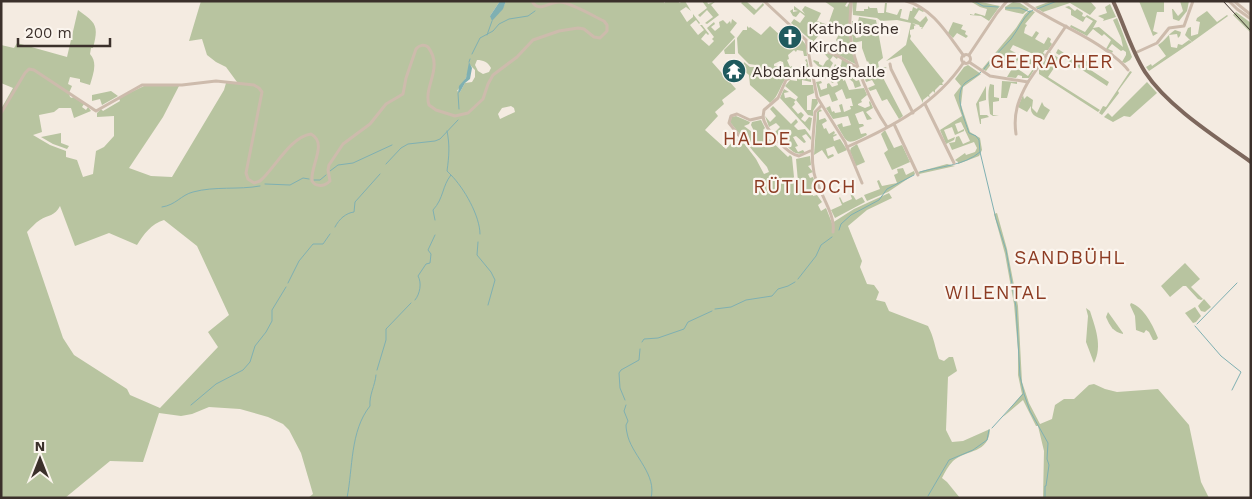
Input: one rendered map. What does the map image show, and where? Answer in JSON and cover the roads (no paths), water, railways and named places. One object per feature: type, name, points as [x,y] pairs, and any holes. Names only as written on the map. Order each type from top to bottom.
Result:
[{"type":"main road","points":[[1113,1],[1135,53],[1146,72],[1164,95],[1201,126],[1251,162]]},
{"type":"street","points":[[1,113],[25,72],[30,69],[94,111],[142,85],[182,85],[216,81],[254,85],[262,92],[246,173],[248,179],[254,183],[260,181],[290,146],[311,134],[317,138],[319,146],[311,174],[312,181],[316,185],[322,186],[330,181],[329,165],[343,144],[370,124],[386,104],[404,92],[406,78],[416,49],[419,46],[428,47],[433,58],[434,76],[428,96],[429,105],[436,110],[460,116],[468,113],[481,102],[491,78],[517,57],[533,40],[568,28],[584,29],[598,38],[607,31],[607,25],[604,21],[568,4],[555,2],[540,8],[535,6],[532,1]]},
{"type":"street","points":[[764,1],[804,37],[808,44],[817,97],[847,148],[862,184]]},
{"type":"street","points":[[851,1],[850,32],[859,69],[874,106],[887,127]]},
{"type":"street","points":[[847,148],[913,113],[946,86],[964,62],[962,59],[964,56],[931,14],[920,6],[906,1]]},
{"type":"street","points":[[970,62],[969,56],[1007,1]]},
{"type":"street","points":[[1023,1],[1031,8],[1099,45],[1128,70]]},
{"type":"street","points":[[1135,53],[1157,44],[1169,28],[1184,26],[1193,1]]},
{"type":"street","points":[[1229,1],[1251,19]]},
{"type":"street","points":[[1234,1],[1251,15]]},
{"type":"street","points":[[1016,134],[1015,110],[1021,94],[1066,26]]},
{"type":"street","points":[[808,44],[838,56],[859,69]]},
{"type":"street","points":[[964,56],[969,56]]},
{"type":"street","points":[[964,62],[970,62],[984,73],[994,77],[1028,82]]},
{"type":"street","points":[[890,64],[913,113]]},
{"type":"street","points":[[810,152],[799,156],[789,152],[767,128],[763,117],[764,110],[778,98],[786,80],[796,75],[812,74]]},
{"type":"street","points":[[925,104],[954,163]]},
{"type":"street","points":[[821,106],[815,112],[813,144],[810,152],[817,186],[834,221],[833,232]]},
{"type":"street","points":[[741,138],[729,123],[731,116],[737,114],[750,120],[763,117]]},
{"type":"street","points":[[894,124],[918,175]]},
{"type":"water","points":[[500,1],[506,1],[503,9],[492,21],[490,16]]},
{"type":"water","points":[[469,62],[472,68],[470,79],[458,93],[459,86],[466,78]]},
{"type":"waterway","points":[[974,1],[983,6],[998,7]]},
{"type":"waterway","points":[[1037,9],[1057,1]]},
{"type":"waterway","points":[[1006,8],[1020,8],[1030,12],[1033,10]]},
{"type":"waterway","points":[[472,54],[480,38],[493,31],[499,24],[509,19],[528,16],[535,11]]},
{"type":"waterway","points":[[984,69],[1011,39],[1030,12]]},
{"type":"waterway","points":[[487,35],[492,21]]},
{"type":"waterway","points":[[981,72],[965,83],[960,94],[960,101],[969,133],[976,136],[979,140],[980,152],[996,219],[1006,250],[1016,307],[1020,376],[1024,394],[1030,411],[1048,443],[1047,459],[1049,465],[1045,498]]},
{"type":"waterway","points":[[458,93],[459,109]]},
{"type":"waterway","points":[[386,164],[401,148],[408,144],[440,139],[458,120]]},
{"type":"waterway","points":[[435,220],[433,210],[437,206],[451,175],[447,171],[449,151],[447,131]]},
{"type":"waterway","points":[[330,171],[338,165],[353,163],[392,145]]},
{"type":"waterway","points":[[920,172],[959,163],[974,157],[980,152]]},
{"type":"waterway","points":[[335,227],[343,217],[354,212],[355,202],[380,174]]},
{"type":"waterway","points":[[314,180],[320,180],[326,175]]},
{"type":"waterway","points":[[451,175],[461,187],[470,203],[477,219],[480,234]]},
{"type":"waterway","points":[[839,230],[841,224],[851,215],[879,200],[887,189],[914,175]]},
{"type":"waterway","points":[[265,184],[290,185],[303,178],[309,179]]},
{"type":"waterway","points":[[162,207],[189,193],[201,190],[260,186]]},
{"type":"waterway","points":[[288,283],[299,261],[313,244],[323,244],[330,234]]},
{"type":"waterway","points":[[415,300],[420,288],[418,276],[426,264],[430,263],[431,254],[428,250],[435,235]]},
{"type":"waterway","points":[[798,279],[816,256],[821,245],[832,237]]},
{"type":"waterway","points":[[478,242],[477,255],[495,280],[488,305]]},
{"type":"waterway","points":[[715,309],[731,307],[746,300],[772,296],[778,289],[795,282]]},
{"type":"waterway","points":[[1197,324],[1237,283]]},
{"type":"waterway","points":[[191,405],[216,384],[243,370],[250,362],[255,346],[272,321],[272,310],[286,287]]},
{"type":"waterway","points":[[377,370],[386,340],[386,329],[411,303]]},
{"type":"waterway","points":[[642,342],[644,339],[658,338],[684,329],[688,322],[712,311]]},
{"type":"waterway","points":[[1195,326],[1221,356],[1241,372],[1232,390]]},
{"type":"waterway","points":[[625,400],[620,388],[619,373],[639,360],[640,349]]},
{"type":"waterway","points":[[347,498],[353,450],[359,427],[370,406],[370,398],[376,375]]},
{"type":"waterway","points":[[992,428],[1023,394]]},
{"type":"waterway","points":[[626,405],[624,411],[628,421],[626,430],[631,444],[651,482],[651,498]]},
{"type":"waterway","points":[[928,496],[949,460],[973,450],[987,440],[989,430]]},
{"type":"tram line","points":[[1223,1],[1251,31]]},
{"type":"place","name":"Katholische Kirche","points":[[790,37]]},
{"type":"place","name":"Abdankungshalle","points":[[734,71]]},
{"type":"district","name":"GEERACHER","points":[[1052,61]]},
{"type":"district","name":"HALDE","points":[[757,138]]},
{"type":"district","name":"RÜTILOCH","points":[[805,186]]},
{"type":"district","name":"SANDBÜHL","points":[[1070,257]]},
{"type":"district","name":"WILENTAL","points":[[996,292]]}]
